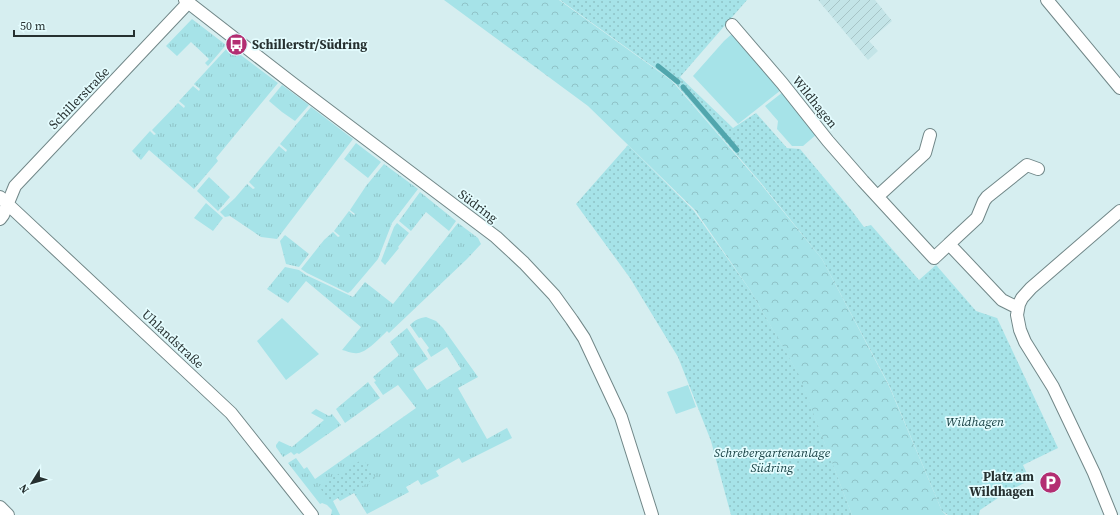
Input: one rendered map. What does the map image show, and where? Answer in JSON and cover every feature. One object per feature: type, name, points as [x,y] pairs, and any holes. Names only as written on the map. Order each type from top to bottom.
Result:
[{"type":"street","points":[[1047,0],[1120,88]]},
{"type":"street","name":"Schillerstraße","points":[[0,219],[3,215],[4,201],[14,186],[186,1]]},
{"type":"street","name":"Südring","points":[[186,1],[496,237],[524,263],[554,295],[584,338],[621,417],[652,515]]},
{"type":"street","name":"Wildhagen","points":[[732,25],[863,181],[934,258],[977,218],[987,197],[1027,165],[1038,169]]},
{"type":"street","points":[[878,196],[925,153],[930,135]]},
{"type":"street","name":"Uhlandstraße","points":[[4,201],[231,413],[312,515]]},
{"type":"street","points":[[1112,515],[1094,473],[1053,387],[1025,342],[1018,321],[1018,308],[1022,298],[1031,288],[1120,211]]},
{"type":"street","points":[[949,244],[1002,300],[1018,308]]},
{"type":"street","points":[[0,507],[8,515]]},
{"type":"shaded area","points":[[818,0],[875,0],[892,21],[869,41],[878,51],[868,60]]},
{"type":"green space","points":[[444,0],[559,0],[672,81],[760,183],[822,259],[889,386],[942,511],[946,515],[852,515],[797,372],[750,290],[695,210],[588,106]]},
{"type":"green space","name":"Wildhagen","points":[[560,0],[747,0],[680,77],[733,128],[756,113],[787,148],[800,149],[864,227],[871,225],[919,280],[936,265],[976,311],[997,318],[1058,448],[1023,465],[1030,480],[1007,492],[980,510],[979,515],[948,515],[942,511],[889,385],[822,259],[761,183],[673,81]]},
{"type":"green space","points":[[192,19],[226,45],[208,66],[205,63],[209,59],[191,42],[177,56],[166,46]]},
{"type":"green space","points":[[733,33],[781,90],[738,124],[693,76]]},
{"type":"green space","points":[[229,46],[278,83],[216,158],[218,161],[194,189],[149,150],[141,160],[132,151],[150,131],[154,135],[156,134],[152,130],[178,103],[184,108],[185,106],[179,101],[193,86],[199,91],[200,89],[194,84]]},
{"type":"green space","points":[[282,85],[309,105],[295,121],[269,101]]},
{"type":"green space","points":[[783,92],[817,134],[803,146],[792,146],[777,129],[778,121],[765,106]]},
{"type":"green space","points":[[311,107],[353,139],[277,239],[261,237],[230,216],[225,217],[220,212],[247,184],[253,189],[255,188],[249,182],[279,146],[286,152],[287,150],[280,144]]},
{"type":"green space","points":[[356,143],[381,162],[368,178],[344,159]]},
{"type":"green space","name":"Schrebergartenanlage Südring","points":[[628,145],[694,211],[750,290],[798,373],[852,515],[731,515],[711,441],[678,357],[630,278],[576,204]]},
{"type":"green space","points":[[384,164],[418,189],[392,223],[378,259],[348,293],[301,269],[324,240],[333,232],[338,237],[340,236],[334,231],[349,211],[354,215],[355,214],[350,210],[366,186]]},
{"type":"green space","points":[[209,177],[230,197],[218,211],[197,191]]},
{"type":"green space","points":[[420,192],[456,221],[449,231],[426,212],[411,231],[399,221]]},
{"type":"green space","points":[[206,203],[223,218],[213,231],[194,218]]},
{"type":"green space","points":[[397,223],[409,233],[385,265],[381,261],[394,227]]},
{"type":"green space","points":[[458,223],[478,238],[481,244],[389,333],[387,331],[362,352],[354,353],[342,350],[361,327],[306,281],[288,303],[267,289],[285,267],[299,270],[306,275],[353,297],[365,282],[393,304]]},
{"type":"green space","points":[[285,235],[309,254],[299,267],[286,264],[280,241]]},
{"type":"green space","points":[[426,317],[436,321],[443,328],[478,377],[458,388],[487,439],[507,428],[512,438],[462,463],[459,458],[436,471],[439,476],[421,485],[418,480],[406,487],[409,492],[367,514],[354,493],[340,501],[338,498],[333,501],[340,515],[331,515],[332,510],[327,505],[322,503],[320,504],[288,463],[296,458],[304,469],[307,467],[315,479],[416,408],[398,385],[383,395],[374,382],[376,381],[373,377],[399,355],[390,342],[407,328],[428,359],[413,369],[427,390],[461,369],[447,347],[431,357],[427,350],[429,348],[421,337],[419,338],[410,325],[421,318]]},
{"type":"green space","points":[[282,318],[319,354],[286,380],[257,341]]},
{"type":"green space","points":[[368,382],[380,398],[345,423],[336,409]]},
{"type":"green space","points":[[688,385],[696,407],[676,414],[667,392]]},
{"type":"green space","points":[[316,409],[329,416],[332,414],[341,425],[299,454],[297,453],[294,455],[291,452],[283,457],[276,447],[279,441],[292,447],[324,420],[311,413]]},
{"type":"green space","points":[[363,459],[375,478],[340,500],[337,497],[329,502],[319,486]]},
{"type":"waterway","points":[[658,66],[678,82]]},
{"type":"waterway","points":[[683,87],[737,150]]},
{"type":"place","name":"Schillerstr/Südring","points":[[236,44]]},
{"type":"place","name":"Platz am Wildhagen","points":[[1050,483]]}]
